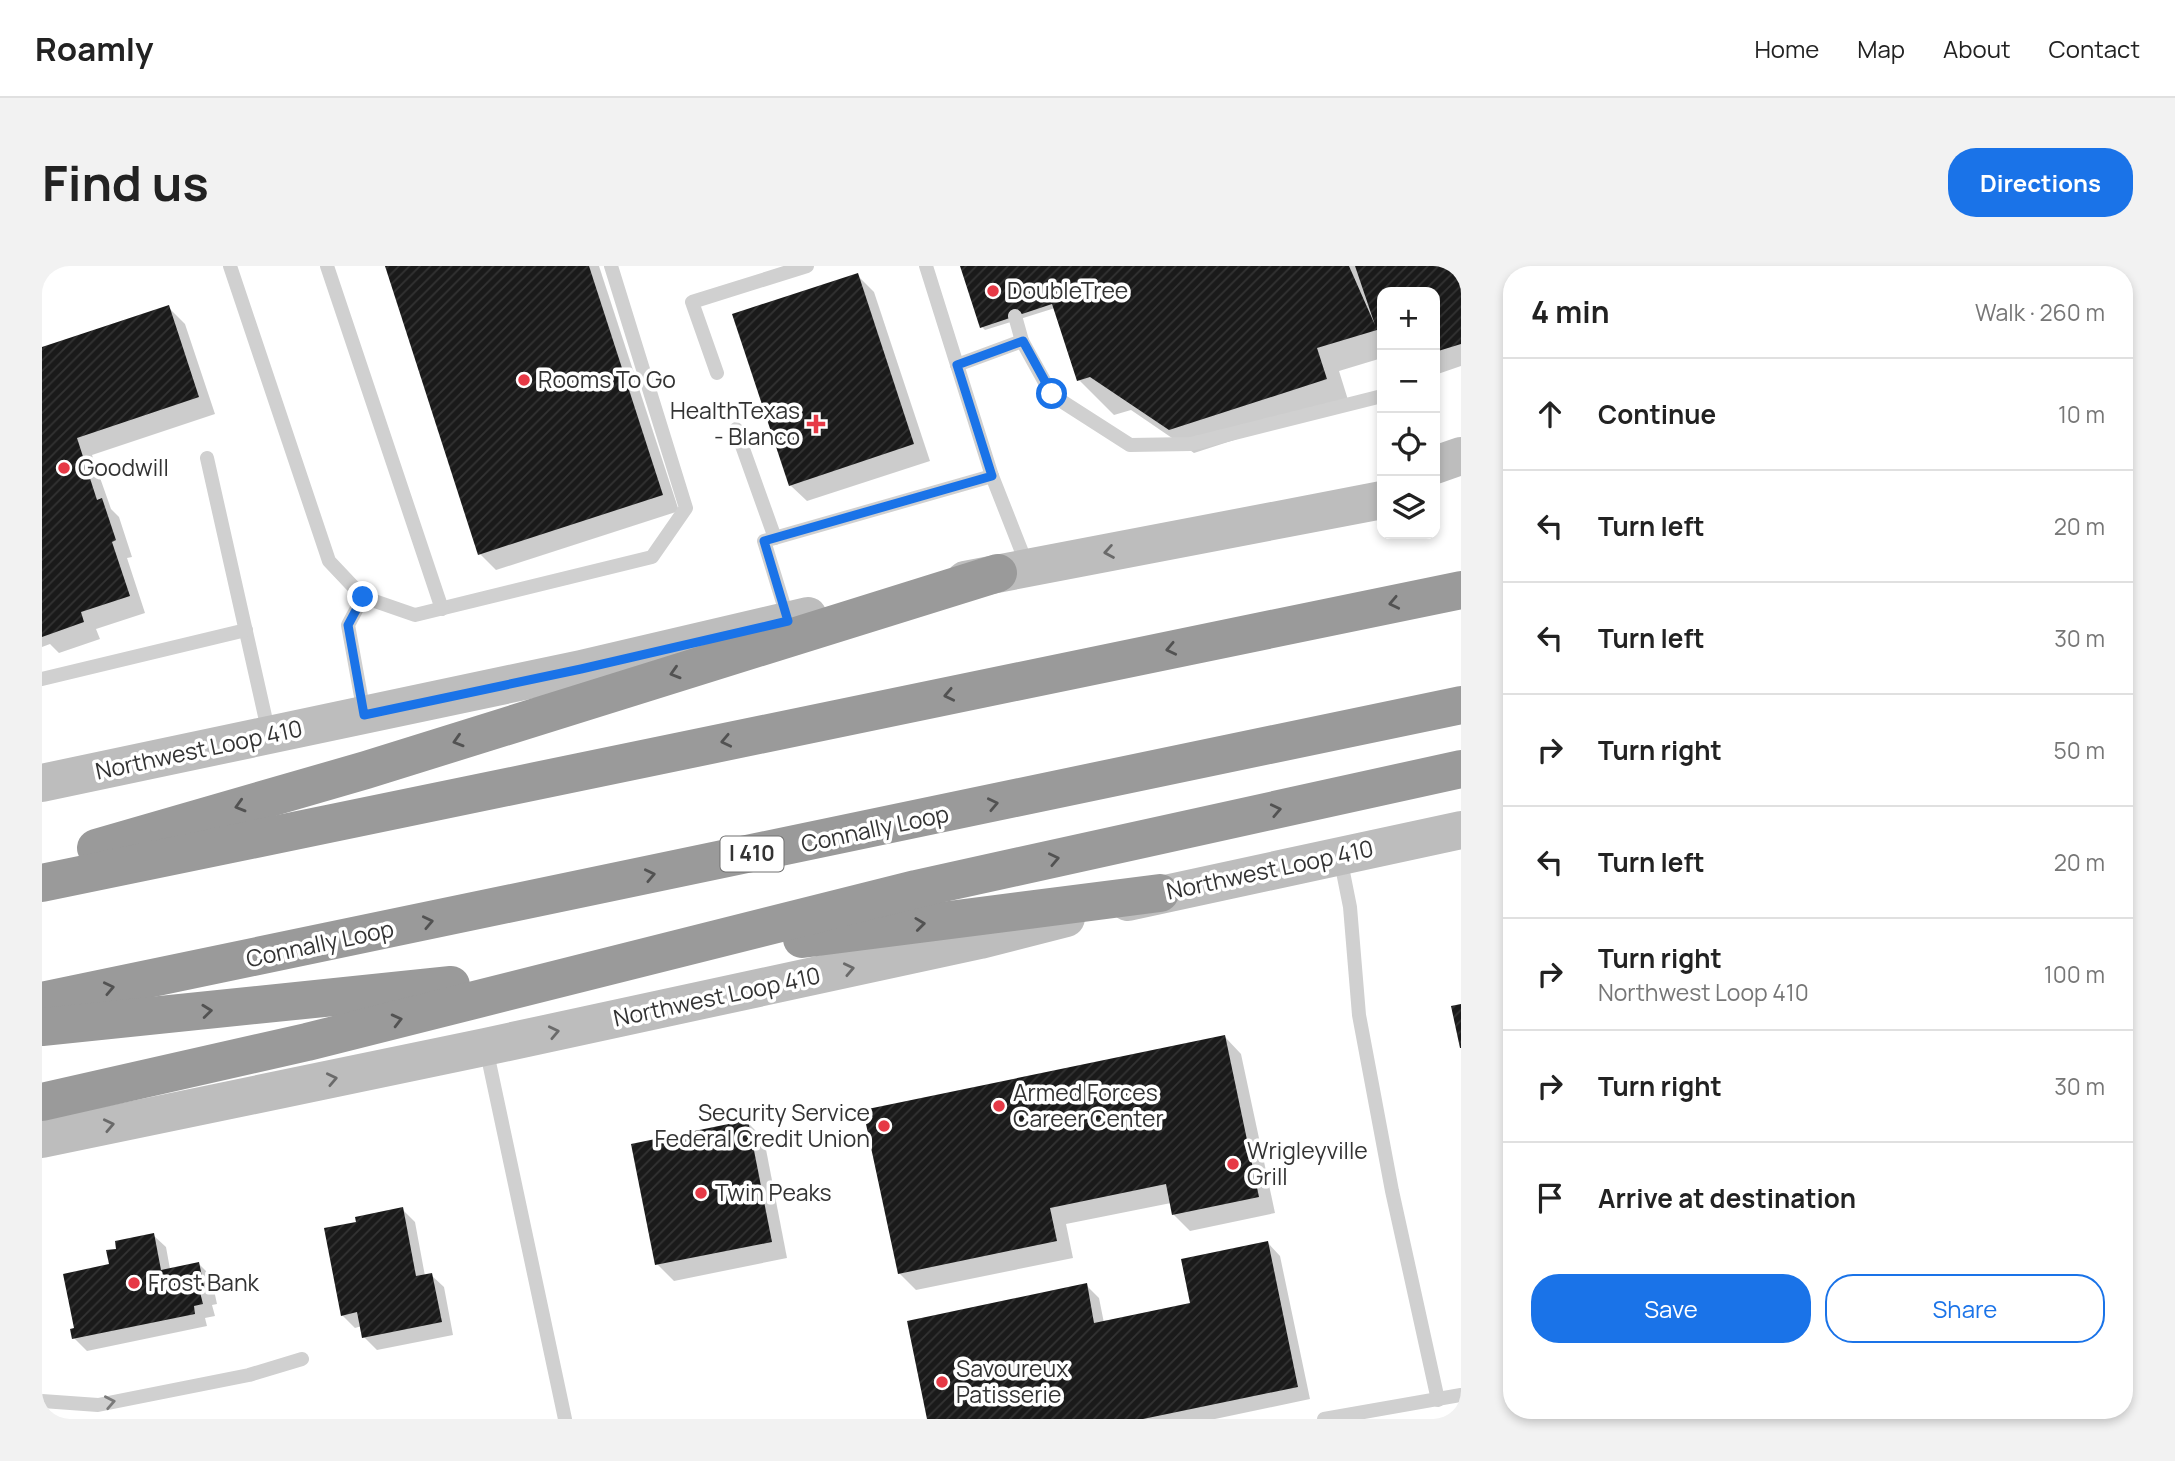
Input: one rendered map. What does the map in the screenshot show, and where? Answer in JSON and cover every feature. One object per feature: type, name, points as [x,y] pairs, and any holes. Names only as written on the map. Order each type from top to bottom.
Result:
[{"type":"highway","points":[[42,864],[366,770],[1012,570]]},
{"type":"highway","points":[[42,883],[1461,590]]},
{"type":"highway","name":"Connally Loop","points":[[42,1002],[1461,705]]},
{"type":"highway","points":[[42,1102],[307,1042],[916,889],[1461,769]]},
{"type":"highway","points":[[42,1027],[397,992],[1160,893]]},
{"type":"main road","points":[[1440,463],[1461,456]]},
{"type":"main road","name":"Northwest Loop 410","points":[[1176,540],[1377,481]]},
{"type":"main road","points":[[1440,488],[1461,484]]},
{"type":"main road","name":"Northwest Loop 410","points":[[42,783],[581,669],[1012,570],[1377,501]]},
{"type":"main road","name":"Northwest Loop 410","points":[[42,1139],[980,940],[1160,893],[1461,830]]},
{"type":"main road","name":"Northwest Loop 410","points":[[1390,845],[1461,839]]},
{"type":"lane","points":[[230,266],[329,561],[363,597],[415,615],[652,557],[685,508],[611,266]]},
{"type":"lane","points":[[327,266],[442,608]]},
{"type":"lane","points":[[717,373],[692,302],[807,266]]},
{"type":"lane","points":[[926,266],[992,476],[1012,570]]},
{"type":"lane","points":[[1015,316],[1023,341],[1052,394],[1130,445],[1191,444],[1377,397]]},
{"type":"lane","points":[[957,365],[1023,341]]},
{"type":"lane","points":[[736,429],[775,538]]},
{"type":"lane","points":[[208,458],[270,735]]},
{"type":"lane","points":[[788,621],[764,541],[992,476]]},
{"type":"lane","points":[[363,597],[348,625],[364,715]]},
{"type":"lane","points":[[42,679],[246,630]]},
{"type":"lane","points":[[1340,855],[1350,907],[1359,1015],[1392,1191],[1438,1400]]},
{"type":"lane","points":[[485,1047],[565,1419]]},
{"type":"lane","points":[[42,1401],[98,1405],[249,1375],[302,1359]]},
{"type":"lane","points":[[1324,1419],[1461,1395]]},
{"type":"building","name":"Rooms To Go","points":[[385,266],[589,266],[663,495],[478,555]]},
{"type":"building","points":[[960,266],[1349,266],[1375,325],[1355,266],[1461,266],[1461,344],[1440,350],[1440,287],[1377,287],[1377,330],[1317,348],[1327,379],[1169,430],[1090,377],[1077,381],[1052,304],[980,328]]},
{"type":"building","points":[[858,273],[914,444],[789,486],[732,314]]},
{"type":"building","name":"Goodwill","points":[[169,305],[199,397],[77,438],[97,500],[102,498],[116,540],[112,542],[130,596],[81,612],[84,622],[42,637],[42,347]]},
{"type":"building","points":[[1461,1004],[1461,1048],[1460,1048],[1451,1006]]},
{"type":"building","points":[[1225,1035],[1259,1197],[1172,1215],[1166,1184],[1050,1208],[1057,1241],[898,1274],[863,1110]]},
{"type":"building","name":"Twin Peaks","points":[[748,1120],[772,1242],[655,1265],[631,1144]]},
{"type":"building","points":[[403,1207],[416,1276],[432,1273],[442,1322],[362,1338],[357,1312],[341,1316],[324,1228],[356,1222],[355,1217]]},
{"type":"building","name":"Frost Bank","points":[[154,1233],[161,1270],[199,1262],[205,1291],[200,1292],[203,1304],[194,1306],[195,1314],[72,1339],[70,1329],[74,1328],[63,1274],[109,1264],[106,1250],[116,1249],[115,1241]]},
{"type":"building","points":[[1268,1241],[1298,1387],[1143,1419],[927,1419],[907,1321],[1087,1283],[1094,1323],[1190,1303],[1181,1259]]},
{"type":"place","name":"DoubleTree","points":[[993,291]]},
{"type":"place","name":"Rooms To Go","points":[[524,380]]},
{"type":"place","name":"HealthTexas - Blanco","points":[[816,424]]},
{"type":"place","name":"Goodwill","points":[[64,468]]},
{"type":"place","name":"Armed Forces Career Center","points":[[999,1106]]},
{"type":"place","name":"Security Service Federal Credit Union","points":[[884,1126]]},
{"type":"place","name":"Wrigleyville Grill","points":[[1233,1164]]},
{"type":"place","name":"Twin Peaks","points":[[701,1193]]},
{"type":"place","name":"Frost Bank","points":[[134,1283]]},
{"type":"place","name":"Savoureux Patisserie","points":[[942,1382]]},
{"type":"route","points":[[363,597],[348,625],[364,715],[788,621],[764,541],[992,476],[957,365],[1023,341],[1052,394]]}]
